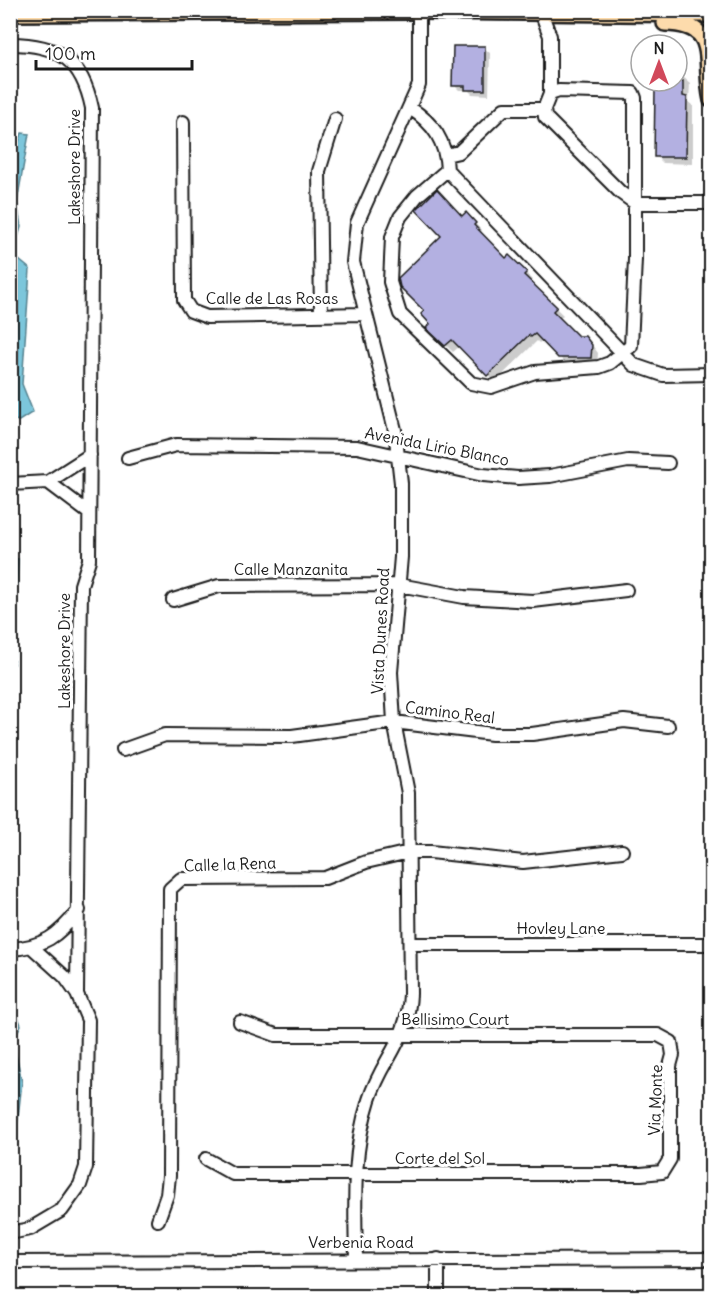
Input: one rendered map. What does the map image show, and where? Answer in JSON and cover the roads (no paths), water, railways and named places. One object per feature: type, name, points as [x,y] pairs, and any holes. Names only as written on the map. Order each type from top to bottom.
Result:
[{"type":"main road","points":[[10,13],[419,11],[711,14]]},
{"type":"main road","points":[[601,13],[620,22],[683,24],[695,30],[701,35],[709,49],[711,100]]},
{"type":"street","name":"Vista Dunes Road","points":[[356,1259],[355,1175],[360,1134],[377,1077],[394,1052],[409,1014],[410,944],[408,793],[394,722],[391,672],[399,585],[402,517],[398,454],[353,262],[357,223],[410,108],[418,85],[421,58],[419,11]]},
{"type":"street","points":[[541,12],[550,36],[550,94],[544,109],[545,117],[621,193],[636,202],[711,203]]},
{"type":"street","name":"Lakeshore Drive","points":[[10,44],[35,44],[54,50],[67,58],[80,72],[88,90],[92,108],[89,560],[81,585],[77,994],[88,1020],[86,1167],[80,1185],[62,1210],[30,1229],[10,1233]]},
{"type":"street","points":[[447,170],[417,196],[400,217],[392,237],[390,282],[400,314],[471,382],[491,387],[535,372],[599,367],[610,363],[631,346],[636,202],[635,98],[633,93],[559,91],[550,94]]},
{"type":"street","points":[[410,108],[434,129],[447,155],[447,170],[634,365],[663,375],[711,374]]},
{"type":"street","points":[[447,155],[459,152],[504,109],[544,109]]},
{"type":"street","points":[[321,315],[319,171],[335,119]]},
{"type":"street","name":"Calle de Las Rosas","points":[[183,122],[184,300],[191,312],[207,317],[365,314]]},
{"type":"street","name":"Avenida Lirio Blanco","points":[[128,458],[176,445],[357,447],[483,474],[518,478],[550,476],[628,461],[669,463]]},
{"type":"street","points":[[10,484],[48,482],[90,455]]},
{"type":"street","points":[[48,482],[89,513]]},
{"type":"street","name":"Calle Manzanita","points":[[173,600],[219,586],[399,585],[464,597],[510,601],[567,598],[626,590]]},
{"type":"street","name":"Camino Real","points":[[123,750],[165,735],[292,736],[394,722],[492,734],[532,734],[624,721],[668,726]]},
{"type":"street","name":"Calle la Rena","points":[[158,1220],[167,1196],[169,1176],[170,889],[181,879],[325,878],[366,862],[409,852],[431,852],[523,862],[622,851]]},
{"type":"street","points":[[10,950],[33,948],[65,928],[79,910]]},
{"type":"street","name":"Hovley Lane","points":[[410,944],[711,944]]},
{"type":"street","points":[[33,948],[65,977],[77,994]]},
{"type":"street","name":"Bellisimo Court","points":[[240,1022],[276,1035],[658,1035],[671,1042]]},
{"type":"street","name":"Via Monte","points":[[670,1159],[670,1066],[673,1055],[671,1042]]},
{"type":"street","name":"Corte del Sol","points":[[206,1159],[233,1174],[355,1175],[640,1174],[662,1172],[670,1159]]},
{"type":"street","points":[[438,1259],[438,1296]]},
{"type":"street","name":"Verbenia Road","points":[[10,1262],[711,1259]]},
{"type":"water","points":[[22,133],[29,134],[17,202],[21,227],[13,255],[30,269],[22,384],[33,412],[19,421],[10,419],[10,155],[14,155]]},
{"type":"water","points":[[10,558],[18,559],[11,706]]},
{"type":"water","points":[[10,1014],[17,1014],[21,1025],[13,1040],[22,1082],[12,1170]]}]
